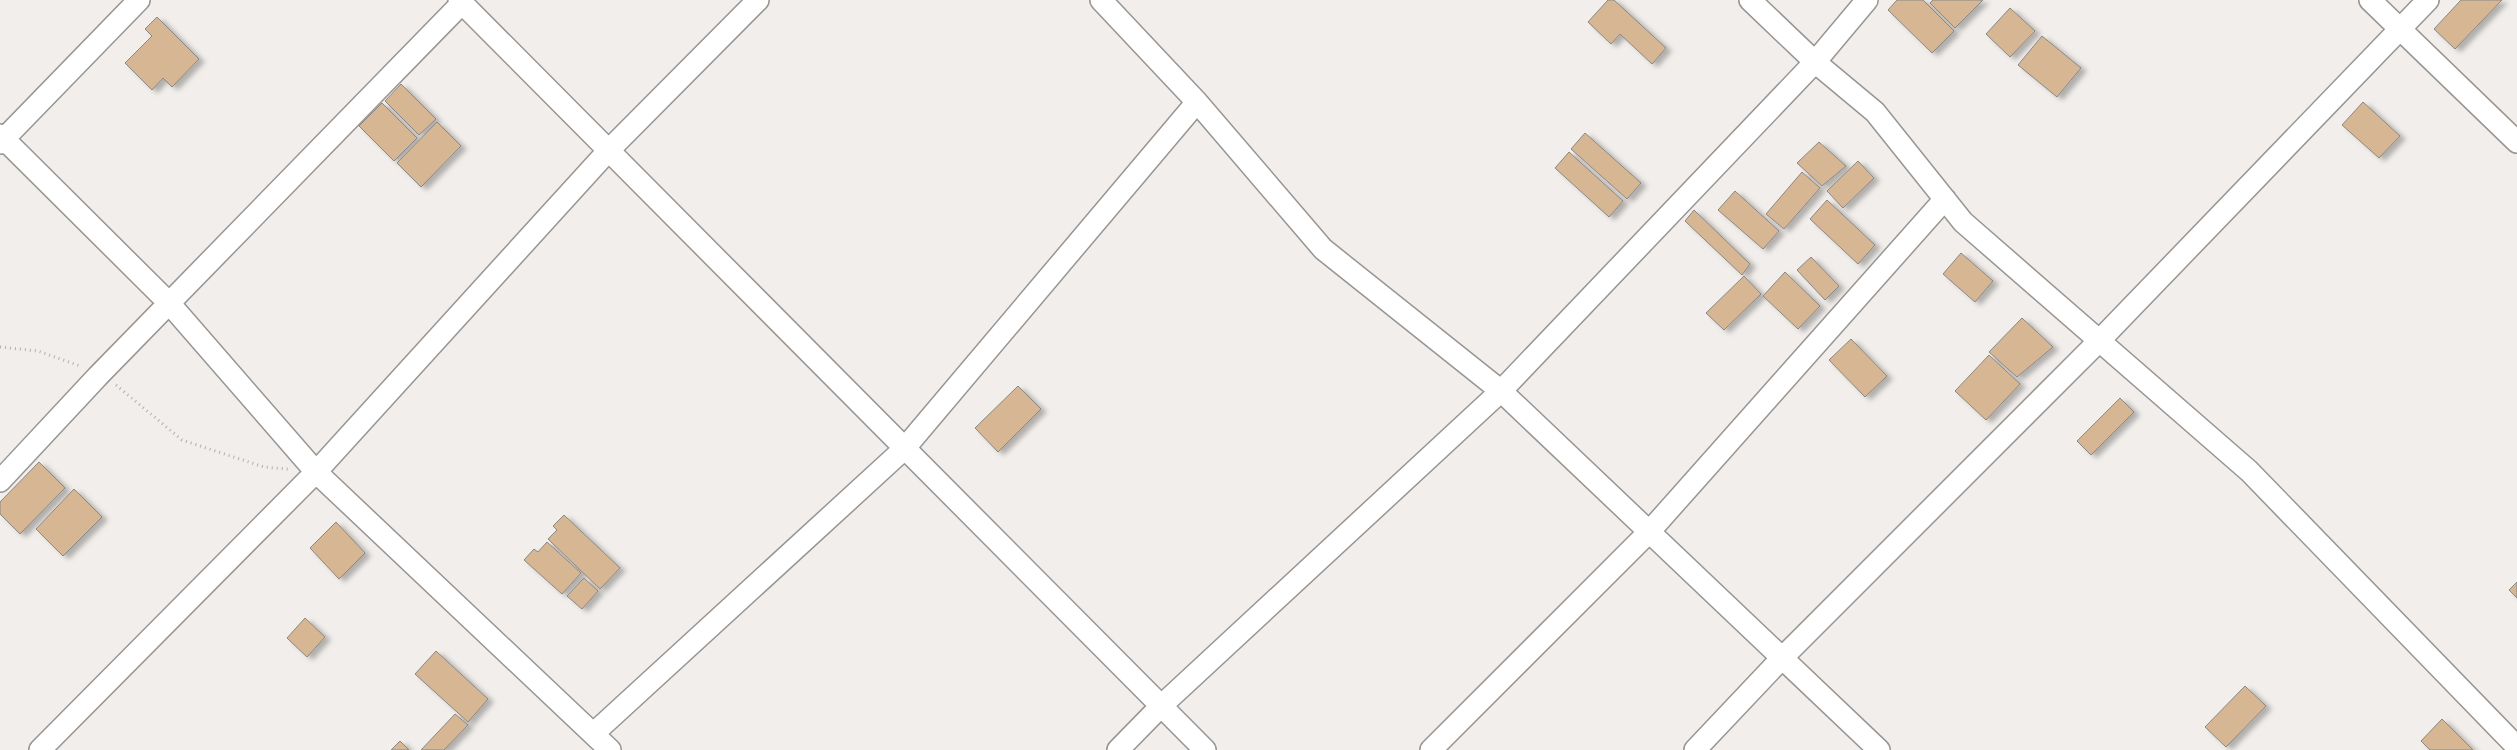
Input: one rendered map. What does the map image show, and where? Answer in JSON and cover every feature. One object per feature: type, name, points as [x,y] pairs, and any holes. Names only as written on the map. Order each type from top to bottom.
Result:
[{"type":"street","points":[[139,0],[1,139],[169,303],[316,472],[610,750]]},
{"type":"street","points":[[40,750],[316,472],[608,151],[758,0]]},
{"type":"street","points":[[1101,0],[1197,102],[1323,249],[1501,391],[1878,750]]},
{"type":"street","points":[[1750,0],[1814,62],[1875,112],[1963,222],[2249,471],[2517,746]]},
{"type":"street","points":[[1118,750],[1161,706],[1501,391],[1814,62],[1867,0]]},
{"type":"street","points":[[2370,0],[2517,142]]},
{"type":"street","points":[[1695,750],[1782,658],[2099,341],[2428,0]]},
{"type":"street","points":[[0,481],[101,373],[460,2],[1206,750]]},
{"type":"street","points":[[593,734],[904,449],[1197,102]]},
{"type":"street","points":[[1430,750],[1649,532],[1945,199]]},
{"type":"path","points":[[0,347],[38,351],[101,373],[182,440],[264,467],[316,472]]},
{"type":"building","points":[[1608,0],[1614,0],[1666,48],[1652,64],[1620,34],[1611,44],[1588,22]]},
{"type":"building","points":[[1897,0],[1923,0],[1954,31],[1932,53],[1888,10]]},
{"type":"building","points":[[1933,0],[1983,0],[1955,28],[1930,3]]},
{"type":"building","points":[[2461,0],[2502,0],[2455,49],[2434,29]]},
{"type":"building","points":[[2010,8],[2035,31],[2010,57],[1986,34]]},
{"type":"building","points":[[157,17],[199,59],[172,87],[163,78],[152,90],[125,63],[152,36],[145,29]]},
{"type":"building","points":[[2042,36],[2081,68],[2057,97],[2018,65]]},
{"type":"building","points":[[401,84],[436,119],[419,135],[385,101]]},
{"type":"building","points":[[2363,102],[2400,136],[2379,158],[2342,125]]},
{"type":"building","points":[[382,103],[417,138],[394,161],[359,126]]},
{"type":"building","points":[[437,122],[461,146],[421,187],[397,163]]},
{"type":"building","points":[[1585,133],[1641,183],[1627,199],[1571,149]]},
{"type":"building","points":[[1819,142],[1846,166],[1822,186],[1797,163]]},
{"type":"building","points":[[1569,152],[1623,201],[1609,217],[1555,168]]},
{"type":"building","points":[[1858,161],[1874,178],[1843,208],[1827,191]]},
{"type":"building","points":[[1802,172],[1820,188],[1784,229],[1766,214]]},
{"type":"building","points":[[1735,191],[1779,231],[1763,249],[1718,210]]},
{"type":"building","points":[[1827,200],[1875,245],[1858,264],[1810,219]]},
{"type":"building","points":[[1694,210],[1750,264],[1742,275],[1685,221]]},
{"type":"building","points":[[1961,253],[1993,281],[1975,302],[1943,274]]},
{"type":"building","points":[[1811,257],[1839,286],[1825,300],[1797,270]]},
{"type":"building","points":[[1785,272],[1820,306],[1798,329],[1763,296]]},
{"type":"building","points":[[1744,276],[1761,294],[1724,330],[1706,313]]},
{"type":"building","points":[[2022,318],[2053,347],[2017,377],[1989,352]]},
{"type":"building","points":[[1851,339],[1887,376],[1865,397],[1829,360]]},
{"type":"building","points":[[1989,355],[2020,384],[1986,420],[1955,391]]},
{"type":"building","points":[[1018,386],[1041,409],[998,452],[975,428]]},
{"type":"building","points":[[2120,398],[2134,412],[2091,455],[2077,441]]},
{"type":"building","points":[[39,462],[65,488],[20,534],[0,514],[0,502]]},
{"type":"building","points":[[74,489],[102,517],[63,556],[36,529]]},
{"type":"building","points":[[564,515],[620,568],[600,589],[548,539],[557,530],[553,526]]},
{"type":"building","points":[[336,522],[365,553],[339,579],[310,548]]},
{"type":"building","points":[[547,542],[581,573],[562,594],[524,560],[534,549],[538,552]]},
{"type":"building","points":[[584,578],[598,591],[582,609],[567,596]]},
{"type":"building","points":[[2517,582],[2517,598],[2509,590]]},
{"type":"building","points":[[305,618],[325,637],[307,657],[287,638]]},
{"type":"building","points":[[436,651],[488,699],[468,722],[415,674]]},
{"type":"building","points":[[2245,686],[2266,706],[2226,747],[2205,727]]},
{"type":"building","points":[[455,714],[468,725],[444,750],[421,750]]},
{"type":"building","points":[[2442,719],[2473,750],[2430,750],[2421,741]]},
{"type":"building","points":[[400,741],[409,750],[391,750]]}]
